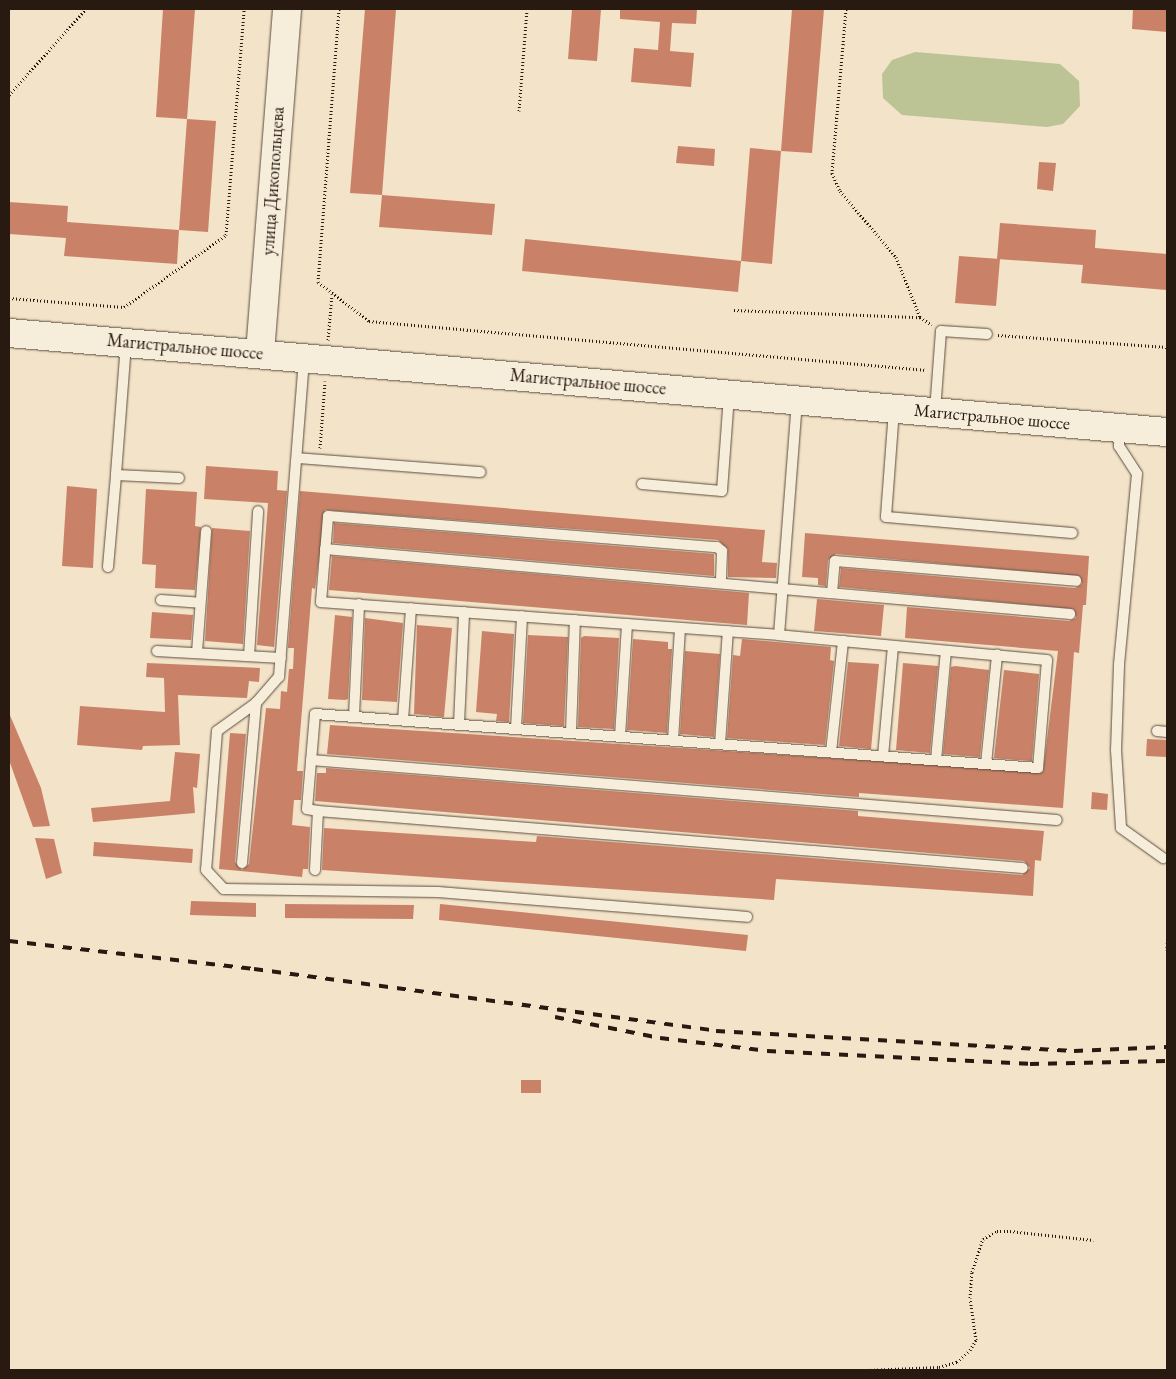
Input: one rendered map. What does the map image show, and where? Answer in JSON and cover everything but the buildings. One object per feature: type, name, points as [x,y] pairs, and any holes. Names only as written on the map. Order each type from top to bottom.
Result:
[{"type":"main road","name":"улица Дикопольцева","points":[[260,353],[287,9]]},
{"type":"main road","name":"Магистральное шоссе","points":[[9,333],[1167,432]]},
{"type":"lane","points":[[935,412],[941,331],[987,334]]},
{"type":"lane","points":[[108,567],[126,342]]},
{"type":"lane","points":[[304,357],[279,677],[256,703],[217,731],[206,870],[224,889],[438,892],[747,917]]},
{"type":"lane","points":[[642,484],[722,491],[729,394]]},
{"type":"lane","points":[[779,635],[798,400]]},
{"type":"lane","points":[[894,409],[886,517],[1072,534]]},
{"type":"lane","points":[[1120,429],[1119,446],[1137,474],[1119,665],[1116,750],[1120,828],[1162,858]]},
{"type":"lane","points":[[296,458],[480,472]]},
{"type":"lane","points":[[116,475],[179,478]]},
{"type":"lane","points":[[249,656],[258,512]]},
{"type":"lane","points":[[721,583],[722,551],[718,547],[328,516],[321,602],[779,635],[1047,660],[1038,768],[315,714],[307,809],[1022,868]]},
{"type":"lane","points":[[197,652],[206,531]]},
{"type":"lane","points":[[325,549],[1070,614]]},
{"type":"lane","points":[[832,593],[835,561],[1076,581]]},
{"type":"lane","points":[[161,600],[200,603]]},
{"type":"lane","points":[[354,716],[359,604]]},
{"type":"lane","points":[[403,720],[411,608]]},
{"type":"lane","points":[[459,724],[464,612]]},
{"type":"lane","points":[[516,728],[522,616]]},
{"type":"lane","points":[[571,732],[575,620]]},
{"type":"lane","points":[[620,736],[627,624]]},
{"type":"lane","points":[[673,740],[680,628]]},
{"type":"lane","points":[[720,744],[728,632]]},
{"type":"lane","points":[[831,752],[843,641]]},
{"type":"lane","points":[[883,756],[893,646]]},
{"type":"lane","points":[[936,760],[946,650]]},
{"type":"lane","points":[[157,651],[281,658]]},
{"type":"lane","points":[[986,764],[996,655]]},
{"type":"lane","points":[[242,863],[256,703]]},
{"type":"lane","points":[[311,760],[1057,820]]},
{"type":"lane","points":[[315,870],[318,811]]},
{"type":"path","points":[[9,96],[86,9]]},
{"type":"path","points":[[9,298],[124,307],[226,234],[244,9]]},
{"type":"path","points":[[339,9],[318,282],[369,322],[938,371]]},
{"type":"path","points":[[519,111],[527,9]]},
{"type":"path","points":[[846,9],[832,173],[840,191],[896,257],[920,317]]},
{"type":"path","points":[[328,343],[332,293]]},
{"type":"path","points":[[734,310],[920,317],[941,331]]},
{"type":"path","points":[[987,334],[1167,347]]},
{"type":"path","points":[[319,459],[325,381]]},
{"type":"path","points":[[1167,943],[1167,949]]},
{"type":"path","points":[[867,1370],[939,1367],[956,1362],[970,1350],[976,1340],[970,1298],[972,1272],[983,1239],[997,1232],[1010,1231],[1094,1240]]},
{"type":"green space","points":[[915,52],[1060,64],[1079,81],[1080,106],[1063,124],[1047,127],[902,115],[883,98],[882,74],[892,60]]},
{"type":"railway","points":[[9,941],[254,969],[716,1031],[1074,1051],[1167,1047]]},
{"type":"railway","points":[[555,1017],[660,1038],[767,1051],[1030,1064],[1167,1061]]}]
